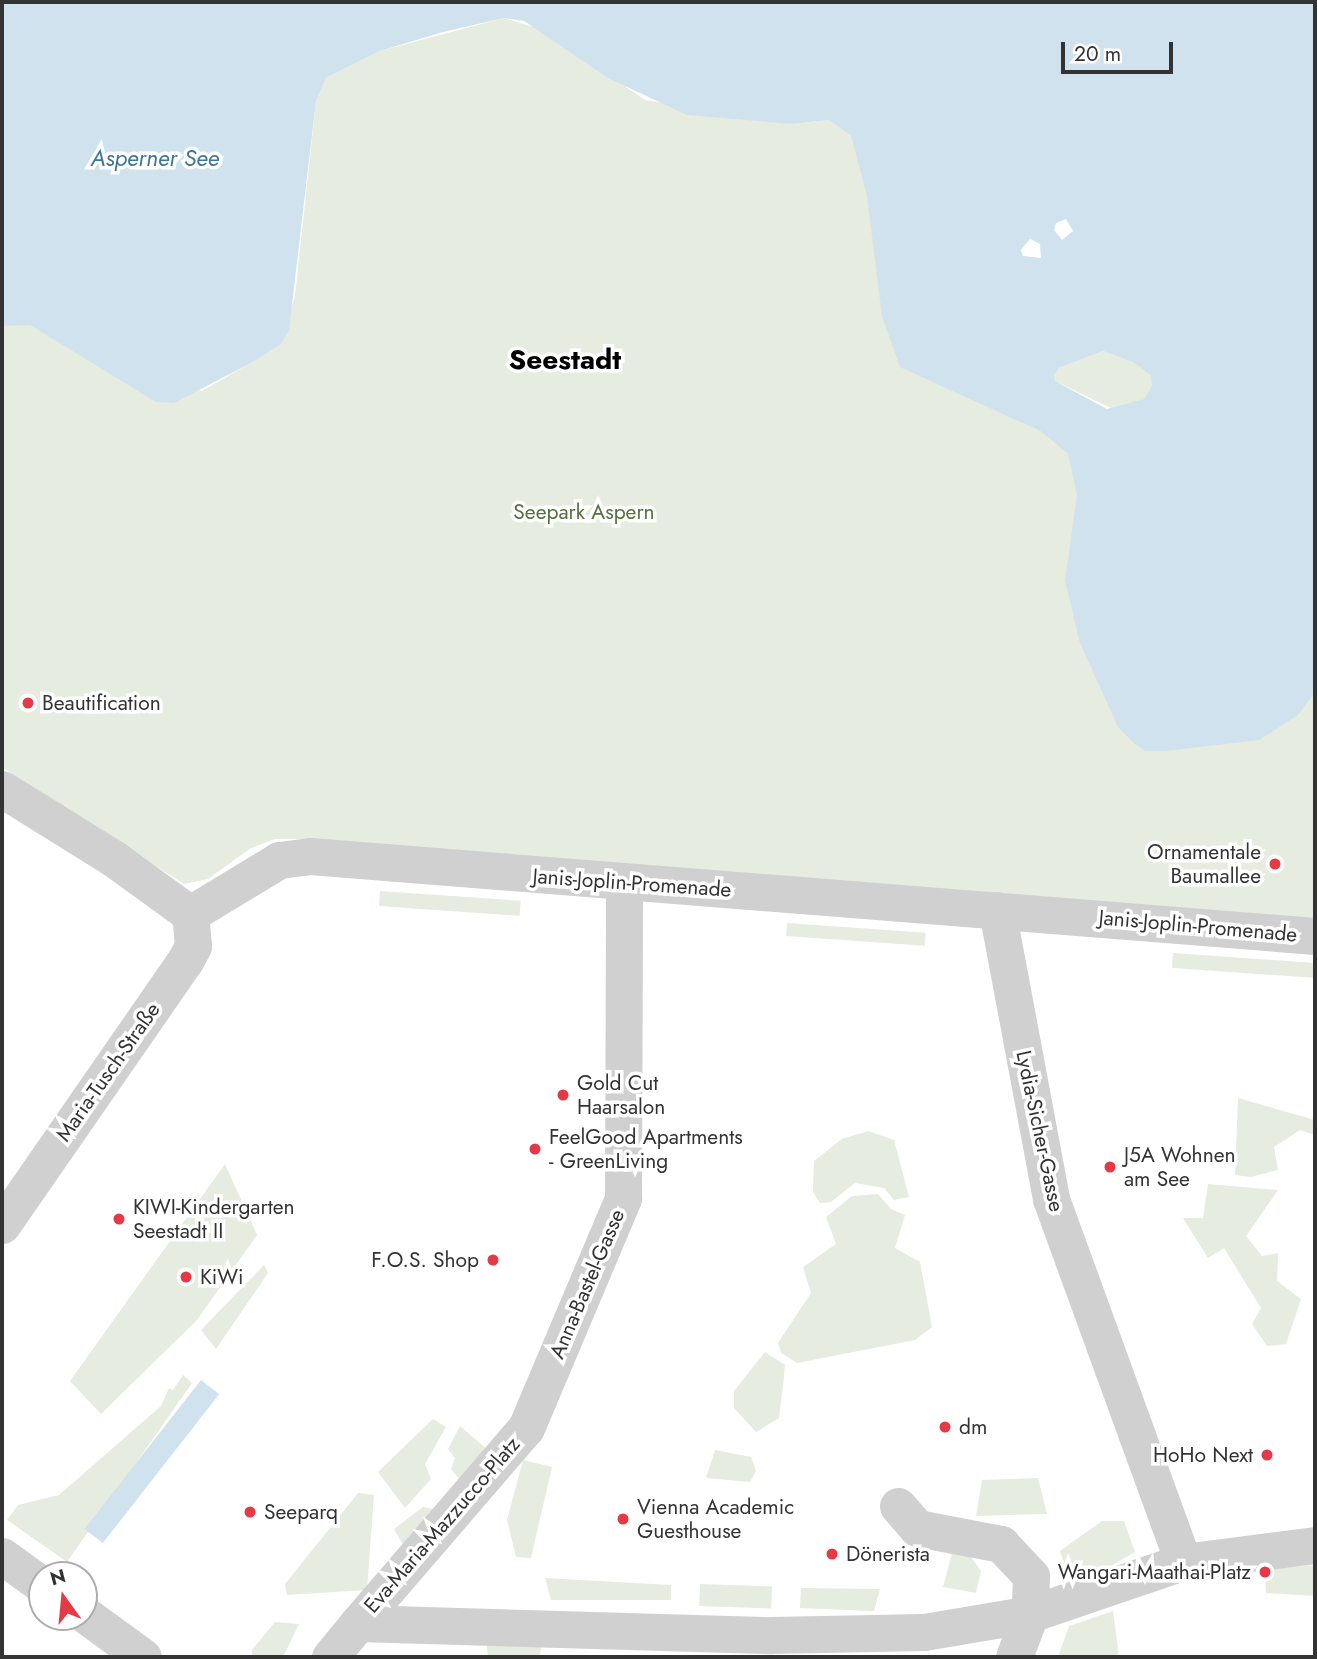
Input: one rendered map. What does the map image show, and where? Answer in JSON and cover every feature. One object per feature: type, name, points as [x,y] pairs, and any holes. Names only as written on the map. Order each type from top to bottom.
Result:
[{"type":"street","points":[[2,789],[113,858],[190,914]]},
{"type":"street","name":"Janis-Joplin-Promenade","points":[[190,914],[249,874],[279,860],[310,856],[1315,936]]},
{"type":"street","name":"Anna-Bastel-Gasse","points":[[526,1428],[623,1198],[624,883]]},
{"type":"street","name":"Lydia-Sicher-Gasse","points":[[997,910],[1051,1199],[1149,1465],[1198,1559]]},
{"type":"street","name":"Maria-Tusch-Straße","points":[[2,1224],[185,961],[193,946],[190,914]]},
{"type":"street","name":"Eva-Maria-Mazzucco-Platz","points":[[330,1657],[526,1428]]},
{"type":"street","points":[[898,1506],[917,1528],[1001,1544],[1031,1576],[1030,1614],[1014,1657]]},
{"type":"street","points":[[1198,1559],[1315,1545]]},
{"type":"street","points":[[2,1556],[28,1574]]},
{"type":"street","name":"Eva-Maria-Mazzucco-Platz","points":[[358,1623],[544,1631],[720,1646],[924,1632],[1030,1614],[1198,1559]]},
{"type":"street","points":[[98,1624],[142,1656]]},
{"type":"green space","name":"Seepark Aspern","points":[[504,18],[543,30],[645,100],[792,124],[829,120],[851,136],[863,178],[1020,422],[1040,431],[1068,454],[1077,477],[1303,706],[1315,692],[1315,920],[294,839],[275,839],[251,848],[208,879],[184,884],[2,767],[2,326],[13,325],[17,313],[202,391],[249,364],[280,344],[295,296],[316,101],[326,78],[380,51]]},
{"type":"green space","points":[[1103,351],[1176,375],[1144,399],[1115,410],[1055,381],[1053,375],[1059,368]]},
{"type":"green space","points":[[380,891],[521,901],[520,916],[379,906]]},
{"type":"green space","points":[[787,923],[926,933],[925,946],[786,936]]},
{"type":"green space","points":[[1173,953],[1315,963],[1314,978],[1172,968]]},
{"type":"green space","points":[[1238,1098],[1315,1120],[1315,1135],[1300,1130],[1274,1147],[1278,1170],[1251,1177],[1235,1175]]},
{"type":"green space","points":[[868,1131],[894,1140],[909,1197],[894,1200],[884,1188],[855,1183],[831,1202],[820,1203],[813,1192],[814,1161],[842,1139]]},
{"type":"green space","name":"KiWi","points":[[225,1164],[257,1235],[197,1320],[101,1414],[70,1381]]},
{"type":"green space","points":[[1208,1184],[1278,1190],[1246,1236],[1262,1256],[1278,1253],[1277,1281],[1301,1299],[1286,1344],[1267,1346],[1252,1324],[1261,1308],[1224,1248],[1208,1258],[1183,1218],[1203,1218]]},
{"type":"green space","points":[[878,1194],[891,1209],[905,1215],[895,1248],[920,1262],[932,1327],[915,1340],[797,1363],[781,1353],[778,1343],[811,1293],[803,1267],[836,1244],[826,1217],[852,1196]]},
{"type":"green space","points":[[264,1265],[268,1273],[216,1349],[201,1330]]},
{"type":"green space","points":[[765,1352],[785,1365],[783,1386],[779,1418],[756,1432],[734,1408],[734,1391]]},
{"type":"green space","points":[[183,1375],[192,1383],[68,1561],[7,1520],[18,1505],[59,1495],[161,1406],[169,1388],[173,1390]]},
{"type":"green space","points":[[433,1419],[446,1427],[425,1464],[431,1479],[405,1508],[378,1472]]},
{"type":"green space","points":[[460,1426],[490,1452],[460,1480],[451,1469],[455,1458],[448,1449]]},
{"type":"green space","points":[[715,1450],[751,1457],[756,1471],[750,1482],[706,1478]]},
{"type":"green space","points":[[523,1460],[552,1467],[531,1558],[516,1557],[507,1520]]},
{"type":"green space","points":[[1038,1478],[1047,1514],[976,1516],[982,1480]]},
{"type":"green space","points":[[358,1493],[374,1495],[367,1590],[287,1595],[285,1584]]},
{"type":"green space","points":[[423,1507],[433,1509],[408,1554],[394,1529]]},
{"type":"green space","points":[[1102,1521],[1124,1521],[1135,1552],[1090,1578],[1068,1574],[1060,1551]]},
{"type":"green space","points":[[953,1549],[965,1549],[981,1571],[976,1593],[943,1587]]},
{"type":"green space","points":[[1315,1565],[1315,1596],[1266,1593],[1265,1570]]},
{"type":"green space","points":[[545,1578],[671,1585],[671,1600],[551,1600]]},
{"type":"green space","points":[[700,1584],[772,1587],[771,1608],[699,1606]]},
{"type":"green space","points":[[801,1588],[880,1589],[874,1611],[800,1608]]},
{"type":"green space","points":[[1113,1611],[1119,1657],[1058,1657],[1069,1626]]},
{"type":"green space","points":[[275,1622],[299,1624],[283,1657],[252,1657],[252,1650]]},
{"type":"green space","points":[[485,1634],[542,1639],[540,1657],[488,1657]]},
{"type":"water","name":"Asperner See","points":[[2,2],[1315,2],[1315,692],[1298,715],[1259,740],[1165,751],[1145,751],[1134,743],[1118,727],[1080,643],[1065,581],[1077,495],[1068,454],[1040,431],[900,367],[882,316],[867,196],[851,136],[829,120],[792,124],[687,115],[608,78],[524,21],[504,18],[443,32],[380,51],[326,78],[316,101],[289,330],[281,344],[249,364],[174,403],[156,402],[30,325],[2,326]],"holes":[[[1066,219],[1073,231],[1062,240],[1054,230],[1056,223]],[[1030,239],[1040,244],[1041,258],[1023,256],[1021,250]],[[1103,351],[1133,362],[1151,375],[1152,386],[1144,399],[1107,409],[1055,381],[1054,375],[1059,368]]]},
{"type":"water","points":[[201,1380],[219,1394],[103,1543],[85,1529]]},
{"type":"place","name":"Beautification","points":[[28,703]]},
{"type":"place","name":"Ornamentale Baumallee","points":[[1275,864]]},
{"type":"place","name":"Gold Cut Haarsalon","points":[[563,1095]]},
{"type":"place","name":"FeelGood Apartments - GreenLiving","points":[[535,1149]]},
{"type":"place","name":"J5A Wohnen am See","points":[[1110,1167]]},
{"type":"place","name":"KIWI-Kindergarten Seestadt II","points":[[119,1219]]},
{"type":"place","name":"F.O.S. Shop","points":[[493,1260]]},
{"type":"place","name":"KiWi","points":[[186,1277]]},
{"type":"place","name":"dm","points":[[945,1427]]},
{"type":"place","name":"HoHo Next","points":[[1267,1455]]},
{"type":"place","name":"Seeparq","points":[[250,1512]]},
{"type":"place","name":"Vienna Academic Guesthouse","points":[[623,1519]]},
{"type":"place","name":"Dönerista","points":[[832,1554]]},
{"type":"place","name":"Wangari-Maathai-Platz","points":[[1265,1572]]},
{"type":"district","name":"Seestadt","points":[[565,360]]}]
